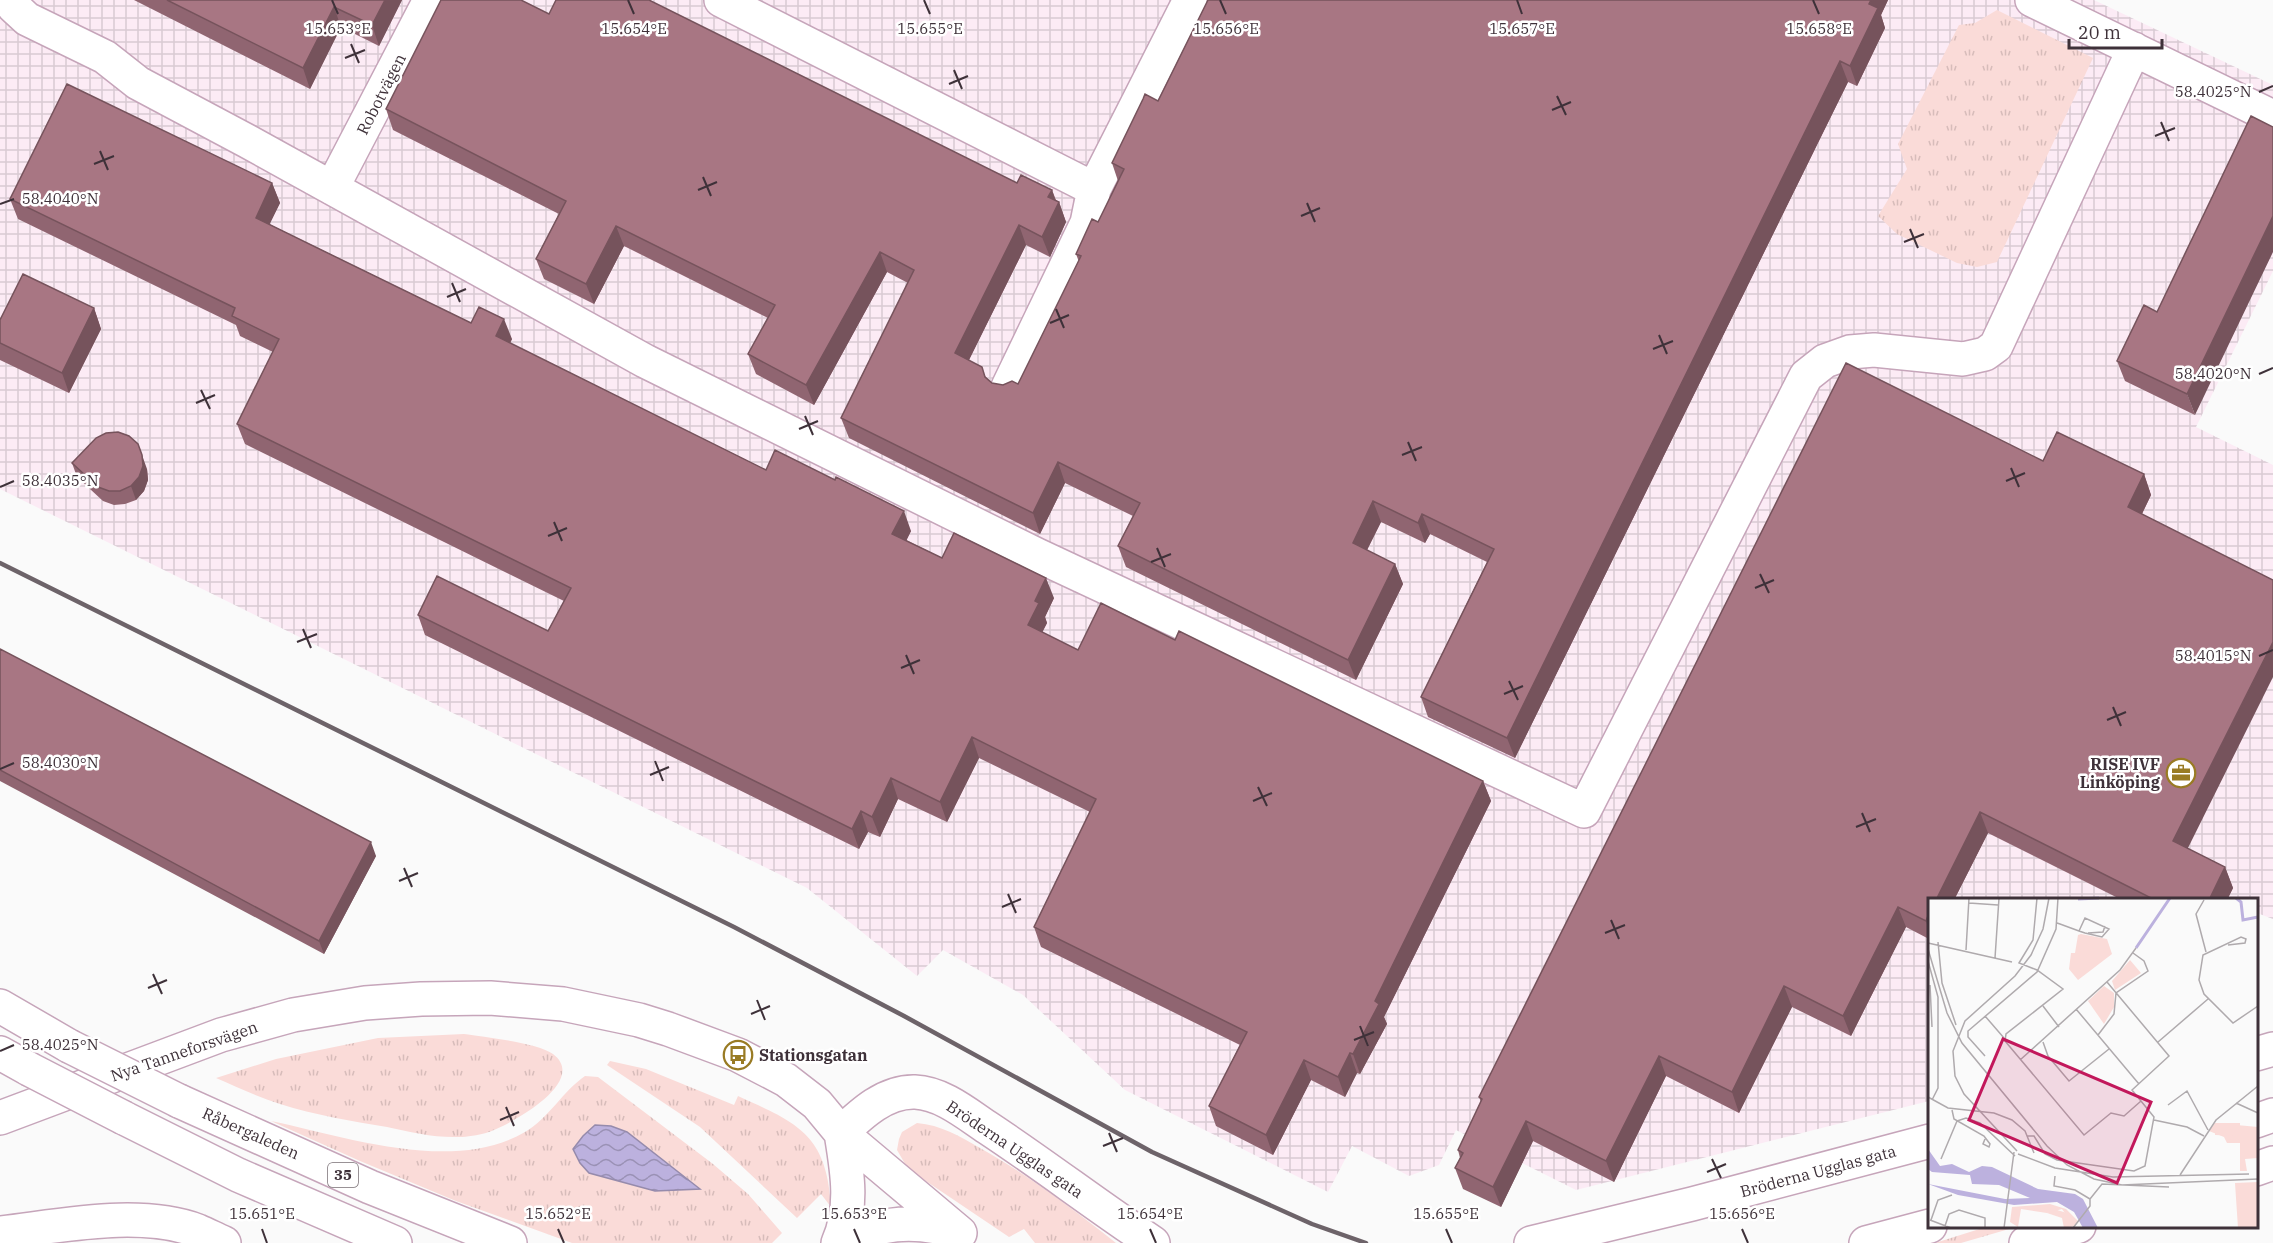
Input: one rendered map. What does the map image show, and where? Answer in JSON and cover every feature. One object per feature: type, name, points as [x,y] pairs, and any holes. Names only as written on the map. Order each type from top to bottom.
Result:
[{"type":"street","points":[[10,0],[27,19],[105,57],[138,83],[645,361],[1037,555],[1584,811],[1806,376],[1825,361],[1850,352],[1874,350],[1963,359],[1985,354],[1996,346],[2134,49]]},
{"type":"street","name":"Robotvägen","points":[[332,188],[430,0]]},
{"type":"street","points":[[721,0],[1094,189]]},
{"type":"street","points":[[1008,387],[1087,223],[1094,189],[1190,0]]},
{"type":"street","points":[[2032,0],[2273,117]]},
{"type":"street","name":"Nya Tanneforsvägen","points":[[0,1118],[220,1035],[293,1015],[365,1003],[421,999],[490,998],[563,1004],[639,1020],[738,1055],[786,1080],[816,1104],[841,1133],[967,1238]]},
{"type":"street","name":"Råbergaleden","points":[[0,1006],[69,1046],[179,1101],[370,1187],[510,1243]]},
{"type":"street","points":[[2258,1053],[2273,1049]]},
{"type":"street","points":[[0,1053],[29,1070],[238,1175],[395,1243]]},
{"type":"street","name":"Bröderna Ugglas gata","points":[[841,1133],[864,1112],[886,1098],[914,1092],[932,1095],[957,1108],[1026,1153],[1153,1243]]},
{"type":"street","points":[[2258,1120],[2273,1115]]},
{"type":"street","points":[[838,1243],[846,1227],[848,1204],[848,1172],[841,1133]]},
{"type":"street","name":"Bröderna Ugglas gata","points":[[1531,1243],[1928,1141]]},
{"type":"street","points":[[2258,1168],[2273,1163]]},
{"type":"street","points":[[0,1233],[88,1223],[143,1221],[197,1231],[224,1243]]},
{"type":"street","points":[[846,1243],[881,1226],[908,1223],[934,1225],[967,1238]]},
{"type":"street","points":[[1866,1243],[1928,1226]]},
{"type":"street","points":[[2026,1243],[2076,1228]]},
{"type":"shaded area","points":[[0,0],[2094,0],[2273,85],[2273,271],[2196,427],[2273,465],[2273,919],[2258,913],[2258,898],[1928,898],[1928,1101],[1576,1190],[1456,1130],[1439,1165],[1409,1176],[1352,1146],[1328,1192],[1125,1090],[1023,995],[943,950],[917,976],[807,888],[0,489]]},
{"type":"green space","points":[[1997,10],[2093,58],[1997,262],[1977,267],[1957,263],[1897,234],[1878,216],[1907,169],[1898,144],[1959,25],[1975,23]]},
{"type":"green space","points":[[464,1034],[511,1041],[546,1050],[553,1054],[562,1065],[561,1077],[554,1089],[542,1101],[511,1122],[486,1133],[465,1137],[423,1134],[306,1111],[280,1104],[216,1078],[276,1059],[378,1038]]},
{"type":"green space","points":[[610,1061],[646,1069],[734,1105],[738,1096],[777,1114],[805,1134],[815,1147],[823,1163],[831,1207],[821,1194],[797,1218],[700,1127],[607,1065]]},
{"type":"green space","points":[[585,1076],[598,1077],[713,1164],[748,1194],[782,1233],[772,1243],[572,1243],[456,1201],[271,1121],[366,1143],[433,1151],[466,1150],[497,1144],[525,1132],[534,1126]],"holes":[[[611,1126],[627,1132],[699,1188],[655,1191],[641,1186]]]},
{"type":"green space","points":[[917,1123],[950,1132],[998,1158],[1050,1193],[1116,1243],[1035,1243],[1024,1229],[1009,1237],[908,1169],[897,1150],[899,1139],[902,1132]]},
{"type":"green space","points":[[1983,1228],[2013,1228],[1961,1243],[1935,1243]]},
{"type":"water","points":[[595,1125],[611,1126],[627,1132],[700,1189],[655,1191],[589,1173],[580,1163],[573,1149]]},
{"type":"building","points":[[167,0],[385,0],[372,25],[334,7],[303,68]]},
{"type":"building","points":[[441,0],[521,0],[549,14],[556,0],[649,0],[1017,183],[1021,175],[1052,190],[1048,197],[1059,202],[1042,237],[1019,225],[955,353],[982,367],[985,377],[992,383],[1003,385],[1012,381],[1018,384],[1081,256],[1076,254],[1092,219],[1098,222],[1124,169],[1112,163],[1145,94],[1158,101],[1208,0],[1871,0],[1869,4],[1878,8],[1850,66],[1840,61],[1507,738],[1421,697],[1494,549],[1422,514],[1418,523],[1373,501],[1353,543],[1395,564],[1348,660],[1118,546],[1140,503],[1058,462],[1033,513],[841,418],[914,270],[880,252],[806,385],[748,354],[775,305],[616,226],[586,284],[536,259],[566,201],[386,109]]},
{"type":"building","points":[[67,84],[272,183],[256,218],[471,323],[479,307],[504,319],[496,336],[766,470],[775,450],[835,480],[836,477],[904,511],[892,534],[942,558],[954,533],[1046,578],[1035,601],[1039,603],[1028,625],[1078,650],[1101,603],[1175,640],[1179,631],[1483,781],[1375,1001],[1379,1004],[1353,1054],[1350,1053],[1338,1077],[1304,1060],[1266,1135],[1209,1106],[1247,1032],[1034,927],[1096,799],[972,737],[940,802],[891,778],[872,817],[861,811],[852,829],[418,615],[437,576],[548,631],[571,588],[237,424],[279,339],[232,316],[235,308],[10,199]]},
{"type":"building","points":[[2251,116],[2273,127],[2273,216],[2187,394],[2117,361],[2144,305],[2157,312]]},
{"type":"building","points":[[23,274],[94,308],[62,373],[0,343],[0,320]]},
{"type":"building","points":[[1846,363],[2043,461],[2057,432],[2144,474],[2128,507],[2273,580],[2273,642],[2173,841],[2225,867],[2210,898],[2151,898],[1980,812],[1937,898],[1928,898],[1926,921],[1898,907],[1843,1016],[1784,986],[1732,1092],[1659,1056],[1606,1161],[1526,1121],[1493,1187],[1455,1168],[1463,1153],[1458,1150],[1482,1099],[1479,1097]]},
{"type":"building","points":[[118,432],[129,436],[138,444],[143,466],[139,477],[131,486],[120,491],[109,491],[98,487],[72,463],[96,438],[106,433]]},
{"type":"building","points":[[0,649],[371,842],[319,941],[0,770]]},
{"type":"railway","points":[[0,563],[734,927],[904,1016],[1152,1152],[1312,1224],[1366,1243]]},
{"type":"place","name":"RISE IVF Linköping","points":[[2181,773]]},
{"type":"place","name":"Stationsgatan","points":[[738,1055]]}]
